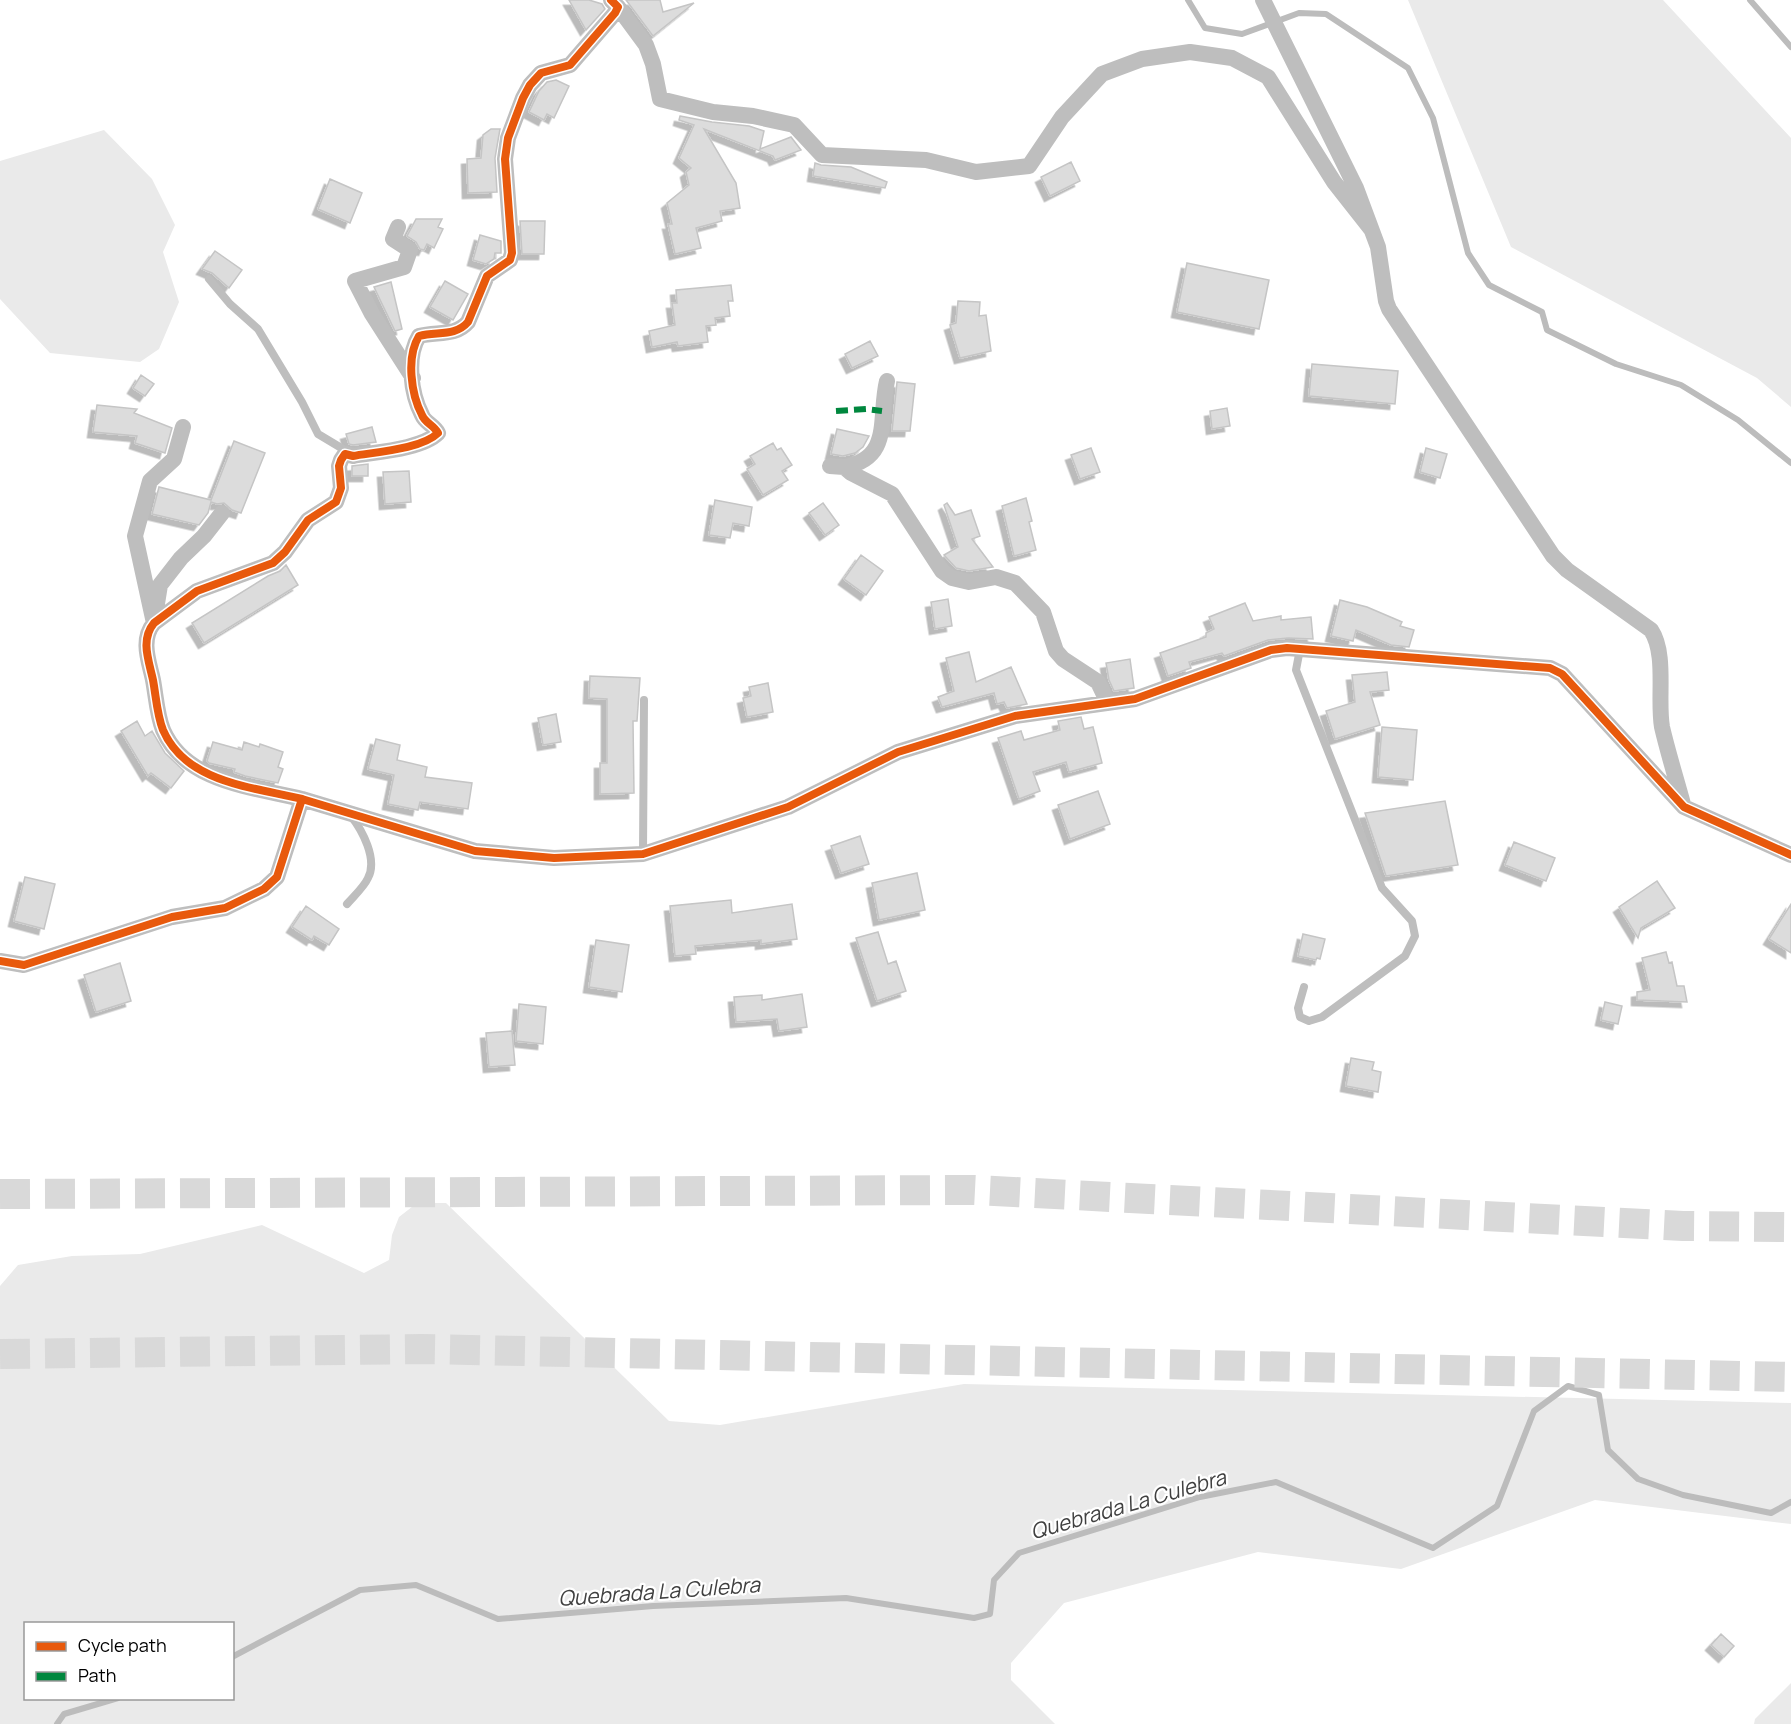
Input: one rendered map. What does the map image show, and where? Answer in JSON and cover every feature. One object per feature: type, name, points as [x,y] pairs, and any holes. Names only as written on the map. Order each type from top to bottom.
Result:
[{"type":"street","points":[[1263,0],[1356,188],[1378,247],[1389,309],[1553,556],[1567,570],[1651,630],[1655,636],[1662,727],[1684,807]]},
{"type":"street","points":[[614,3],[646,45],[653,64],[660,99],[712,112],[753,116],[794,125],[822,155],[926,160],[976,172],[1029,166],[1062,117],[1102,74],[1142,59],[1190,52],[1232,58],[1268,77],[1334,182],[1371,229]]},
{"type":"street","points":[[614,3],[615,13],[570,64],[541,73],[530,85],[523,99],[508,138],[505,159],[512,253],[510,260],[487,276],[468,322],[463,328],[444,334],[428,333],[419,336],[413,348],[415,398],[424,419],[437,429],[438,433],[416,444],[353,456],[345,454],[341,460],[341,488],[336,502],[308,520],[285,552],[273,563],[197,591],[154,623],[149,630],[146,646],[162,728],[170,744],[187,761],[205,774],[302,799],[475,851],[554,858],[643,854],[788,807],[898,752],[916,746],[1015,716],[1135,699],[1271,650],[1287,648],[1550,668],[1562,674],[1684,807],[1791,855]]},
{"type":"street","points":[[398,227],[393,239],[410,250],[404,267],[355,281],[372,314],[413,379]]},
{"type":"street","points":[[887,381],[883,398],[881,439],[874,452],[858,465],[837,466],[892,494],[942,571],[948,576],[969,582],[996,578],[1015,583],[1043,612],[1056,651],[1063,659],[1098,682],[1108,703]]},
{"type":"street","points":[[154,623],[135,536],[150,481],[174,459],[183,427]]},
{"type":"street","points":[[154,623],[160,585],[222,513]]},
{"type":"street","points":[[0,961],[24,965],[172,917],[225,908],[264,889],[277,877],[302,799]]},
{"type":"lane","points":[[209,279],[230,304],[258,330],[302,402],[318,434],[353,456]]},
{"type":"lane","points":[[1300,649],[1296,670],[1382,888],[1412,921],[1415,936],[1405,956],[1322,1017],[1309,1022],[1300,1017],[1298,1008],[1304,987]]},
{"type":"lane","points":[[643,854],[644,700]]},
{"type":"lane","points":[[347,904],[369,877],[371,863],[362,829],[349,813]]},
{"type":"shaded area","points":[[1408,0],[1663,0],[1791,138],[1791,407],[1757,378],[1511,247]]},
{"type":"shaded area","points":[[104,130],[152,179],[175,225],[163,252],[179,302],[159,349],[140,362],[50,353],[0,299],[0,161]]},
{"type":"shaded area","points":[[417,1203],[446,1203],[669,1421],[720,1425],[964,1384],[1791,1403],[1791,1524],[1595,1500],[1401,1569],[1258,1552],[1064,1603],[1011,1663],[1011,1680],[1055,1724],[0,1724],[0,1286],[18,1265],[72,1256],[140,1254],[262,1225],[364,1273],[389,1260],[392,1235],[399,1217]]},
{"type":"shaded area","points":[[1791,1683],[1791,1724],[1754,1724],[1755,1719]]},
{"type":"building","points":[[569,0],[589,0],[602,4],[605,9],[586,30]]},
{"type":"building","points":[[626,0],[660,0],[663,12],[694,3],[653,36]]},
{"type":"building","points":[[556,80],[569,86],[554,118],[547,114],[544,120],[529,112],[539,91],[547,82]]},
{"type":"building","points":[[680,116],[749,126],[764,131],[760,149],[791,137],[801,150],[775,160],[773,156],[704,129],[736,183],[740,208],[720,211],[722,221],[696,228],[701,248],[675,254],[668,224],[672,224],[667,203],[689,185],[686,172],[691,168],[679,158],[694,125],[679,120]]},
{"type":"building","points":[[491,129],[500,129],[495,158],[497,192],[468,193],[467,159],[481,158],[483,135]]},
{"type":"building","points":[[1071,162],[1080,181],[1050,196],[1041,177]]},
{"type":"building","points":[[815,163],[851,167],[887,182],[885,188],[813,176]]},
{"type":"building","points":[[330,179],[362,193],[350,223],[318,209]]},
{"type":"building","points":[[416,219],[442,219],[438,227],[443,229],[434,248],[427,244],[424,250],[420,249],[416,242],[407,236]]},
{"type":"building","points":[[520,221],[545,221],[544,254],[522,254]]},
{"type":"building","points":[[480,235],[501,241],[501,253],[495,253],[494,259],[486,264],[473,260]]},
{"type":"building","points":[[215,251],[242,270],[229,288],[212,273],[202,269]]},
{"type":"building","points":[[1187,263],[1269,280],[1259,329],[1177,312]]},
{"type":"building","points":[[445,281],[468,294],[453,320],[430,307]]},
{"type":"building","points":[[391,282],[402,329],[395,331],[374,287]]},
{"type":"building","points":[[731,285],[733,301],[728,301],[730,316],[715,318],[716,325],[706,326],[708,342],[678,346],[677,342],[652,347],[649,331],[675,325],[672,303],[677,303],[676,290]]},
{"type":"building","points":[[958,301],[980,302],[979,316],[986,315],[991,351],[960,358],[950,325],[956,323]]},
{"type":"building","points":[[870,341],[878,356],[852,368],[845,354]]},
{"type":"building","points":[[1312,364],[1398,371],[1395,404],[1309,396]]},
{"type":"building","points":[[141,375],[154,384],[145,396],[133,388]]},
{"type":"building","points":[[897,382],[915,384],[910,431],[892,431]]},
{"type":"building","points":[[97,405],[137,409],[134,413],[172,428],[165,453],[135,443],[137,436],[93,432]]},
{"type":"building","points":[[1227,408],[1230,426],[1212,429],[1210,411]]},
{"type":"building","points":[[372,427],[376,442],[349,444],[346,434]]},
{"type":"building","points":[[837,429],[869,436],[863,447],[855,453],[843,456],[831,454]]},
{"type":"building","points":[[234,441],[265,453],[241,513],[232,510],[224,503],[211,502],[208,513],[199,525],[152,514],[159,487],[211,500]]},
{"type":"building","points":[[773,443],[777,450],[781,448],[792,465],[782,471],[788,480],[763,495],[747,469],[755,464],[750,456]]},
{"type":"building","points":[[1091,448],[1100,472],[1080,479],[1071,455]]},
{"type":"building","points":[[1426,448],[1447,454],[1440,478],[1420,472]]},
{"type":"building","points":[[368,464],[368,476],[352,476],[352,466]]},
{"type":"building","points":[[409,471],[411,502],[385,504],[383,472]]},
{"type":"building","points":[[1026,498],[1036,550],[1014,556],[1002,506]]},
{"type":"building","points":[[715,500],[752,507],[749,526],[733,523],[730,538],[709,535]]},
{"type":"building","points":[[823,503],[839,525],[825,535],[809,513]]},
{"type":"building","points":[[947,503],[955,515],[971,510],[980,536],[972,539],[993,567],[969,571],[956,568],[944,555],[958,547],[944,505]]},
{"type":"building","points":[[861,555],[883,571],[866,595],[844,579]]},
{"type":"building","points":[[286,565],[298,585],[204,643],[192,623],[268,576],[280,571]]},
{"type":"building","points":[[948,599],[952,626],[935,629],[931,602]]},
{"type":"building","points":[[1340,600],[1367,607],[1402,622],[1400,626],[1414,630],[1409,647],[1391,645],[1356,630],[1353,641],[1331,636]]},
{"type":"building","points":[[1245,603],[1253,621],[1281,616],[1281,620],[1311,617],[1313,639],[1268,640],[1224,656],[1222,653],[1189,662],[1191,668],[1168,676],[1160,653],[1206,637],[1206,633],[1214,629],[1209,617]]},
{"type":"building","points":[[969,652],[976,682],[1011,667],[1027,704],[1007,708],[1004,702],[997,704],[994,693],[942,707],[938,697],[954,691],[946,658]]},
{"type":"building","points":[[1130,659],[1134,688],[1114,691],[1106,663]]},
{"type":"building","points":[[1387,672],[1389,690],[1370,692],[1380,725],[1335,739],[1326,711],[1355,702],[1352,675]]},
{"type":"building","points":[[590,676],[640,678],[637,721],[633,721],[634,793],[600,794],[600,763],[607,763],[607,699],[589,698]]},
{"type":"building","points":[[768,683],[773,712],[747,717],[743,698],[751,696],[749,687]]},
{"type":"building","points":[[556,714],[561,742],[543,745],[538,718]]},
{"type":"building","points":[[1081,717],[1084,729],[1093,727],[1102,763],[1069,772],[1066,762],[1033,772],[1040,791],[1019,799],[998,738],[1021,731],[1024,740],[1060,730],[1058,721]]},
{"type":"building","points":[[137,721],[145,736],[152,731],[165,753],[184,771],[171,788],[151,773],[148,776],[121,731]]},
{"type":"building","points":[[1382,727],[1417,730],[1413,780],[1378,777]]},
{"type":"building","points":[[376,739],[400,745],[397,760],[427,767],[425,777],[472,783],[468,809],[420,802],[418,810],[388,804],[394,775],[368,769]]},
{"type":"building","points":[[213,742],[242,750],[244,742],[259,747],[260,744],[283,752],[278,767],[283,769],[278,783],[245,776],[234,772],[235,769],[209,763],[207,761]]},
{"type":"building","points":[[1098,791],[1110,824],[1070,839],[1058,805]]},
{"type":"building","points":[[1445,801],[1458,865],[1386,876],[1365,813]]},
{"type":"building","points":[[860,836],[869,864],[841,873],[831,846]]},
{"type":"building","points":[[1514,842],[1555,858],[1546,881],[1505,865]]},
{"type":"building","points":[[917,873],[925,910],[879,920],[872,883]]},
{"type":"building","points":[[25,877],[55,884],[44,929],[14,921]]},
{"type":"building","points":[[1657,881],[1675,908],[1641,928],[1638,938],[1619,907]]},
{"type":"building","points":[[731,900],[732,913],[792,904],[797,939],[761,944],[761,940],[695,946],[696,954],[675,956],[670,906]]},
{"type":"building","points":[[1791,904],[1791,953],[1769,939]]},
{"type":"building","points":[[306,906],[339,929],[329,945],[314,936],[312,940],[292,927]]},
{"type":"building","points":[[878,932],[888,964],[896,961],[906,991],[877,1001],[856,938]]},
{"type":"building","points":[[1303,934],[1325,939],[1320,959],[1298,956]]},
{"type":"building","points":[[596,940],[629,945],[622,992],[589,987]]},
{"type":"building","points":[[1666,952],[1669,963],[1672,962],[1677,986],[1684,986],[1687,1002],[1637,1000],[1637,992],[1650,990],[1642,958]]},
{"type":"building","points":[[120,963],[131,1001],[96,1012],[84,975]]},
{"type":"building","points":[[802,994],[807,1027],[779,1031],[777,1019],[736,1022],[734,997],[762,995],[762,1000]]},
{"type":"building","points":[[1605,1002],[1622,1006],[1618,1024],[1601,1020]]},
{"type":"building","points":[[519,1004],[546,1007],[543,1044],[516,1041]]},
{"type":"building","points":[[512,1031],[515,1065],[489,1067],[486,1033]]},
{"type":"building","points":[[1351,1058],[1374,1062],[1372,1070],[1381,1072],[1378,1092],[1346,1086]]},
{"type":"building","points":[[1721,1634],[1734,1646],[1724,1657],[1711,1645]]},
{"type":"waterway","points":[[1188,0],[1205,28],[1242,34],[1299,13],[1326,14],[1408,68],[1433,118],[1468,253],[1489,285],[1542,312],[1547,330],[1616,364],[1681,385],[1738,420],[1791,463]]},
{"type":"waterway","points":[[1750,0],[1791,47]]},
{"type":"waterway","name":"Quebrada La Culebra","points":[[234,1656],[360,1590],[416,1585],[498,1619],[653,1606],[846,1598],[974,1618],[990,1614],[994,1580],[1019,1553],[1200,1497],[1276,1482],[1433,1548],[1497,1506],[1534,1411],[1568,1386],[1599,1395],[1608,1450],[1638,1479],[1683,1495],[1771,1513],[1791,1502]]},
{"type":"waterway","name":"Quebrada La Culebra","points":[[57,1724],[64,1714],[111,1700]]},
{"type":"tunnel","points":[[0,1194],[974,1190],[1683,1226],[1791,1227]]},
{"type":"tunnel","points":[[0,1354],[422,1349],[1791,1377]]},
{"type":"marked path","points":[[836,411],[866,409],[882,411]]},
{"type":"cycle path","points":[[302,799],[223,780],[204,772],[174,748],[163,730],[158,712],[147,651],[147,636],[154,623],[197,591],[273,563],[285,552],[308,520],[336,502],[341,488],[339,466],[345,454],[353,456],[398,449],[421,443],[438,433],[423,418],[415,397],[411,365],[415,345],[419,336],[452,332],[463,327],[468,322],[487,276],[510,260],[512,253],[505,159],[508,138],[523,98],[530,85],[541,73],[570,65],[615,13],[618,7],[611,0]]},
{"type":"cycle path","points":[[0,961],[24,965],[172,917],[225,908],[264,889],[277,877],[302,799],[475,851],[554,858],[643,854],[788,807],[898,752],[1015,716],[1135,699],[1271,650],[1287,648],[1550,668],[1562,674],[1684,807],[1791,855]]}]
